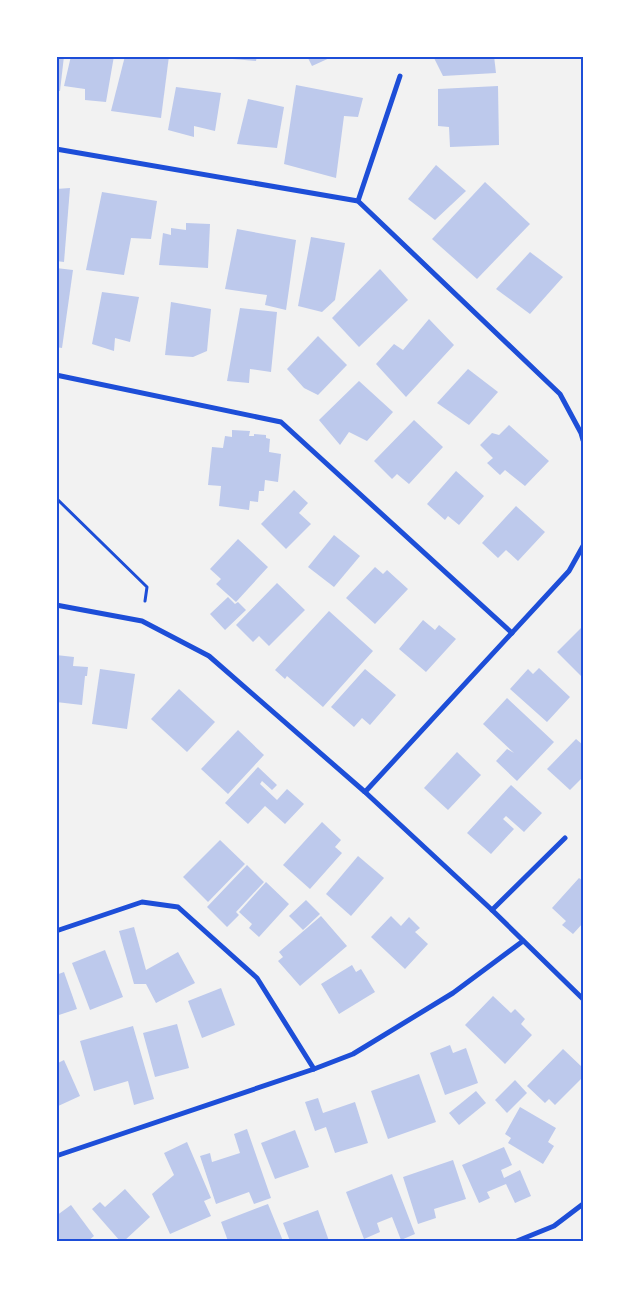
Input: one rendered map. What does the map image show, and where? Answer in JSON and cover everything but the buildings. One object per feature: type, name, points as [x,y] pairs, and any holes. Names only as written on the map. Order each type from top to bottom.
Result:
[{"type":"street","points":[[358,201],[400,76]]},
{"type":"street","points":[[56,149],[358,201],[560,394],[583,440]]},
{"type":"street","points":[[56,375],[281,422],[512,633]]},
{"type":"street","points":[[365,792],[569,571],[583,546]]},
{"type":"street","points":[[56,605],[142,621],[209,656],[365,792],[492,910],[583,999]]},
{"type":"street","points":[[492,910],[565,838]]},
{"type":"street","points":[[56,931],[142,902],[178,907],[257,978],[314,1069]]},
{"type":"street","points":[[56,1156],[314,1069],[352,1054],[453,993],[522,941]]},
{"type":"street","points":[[517,1241],[554,1226],[583,1204]]},
{"type":"path","points":[[56,498],[147,587],[142,621]]}]
